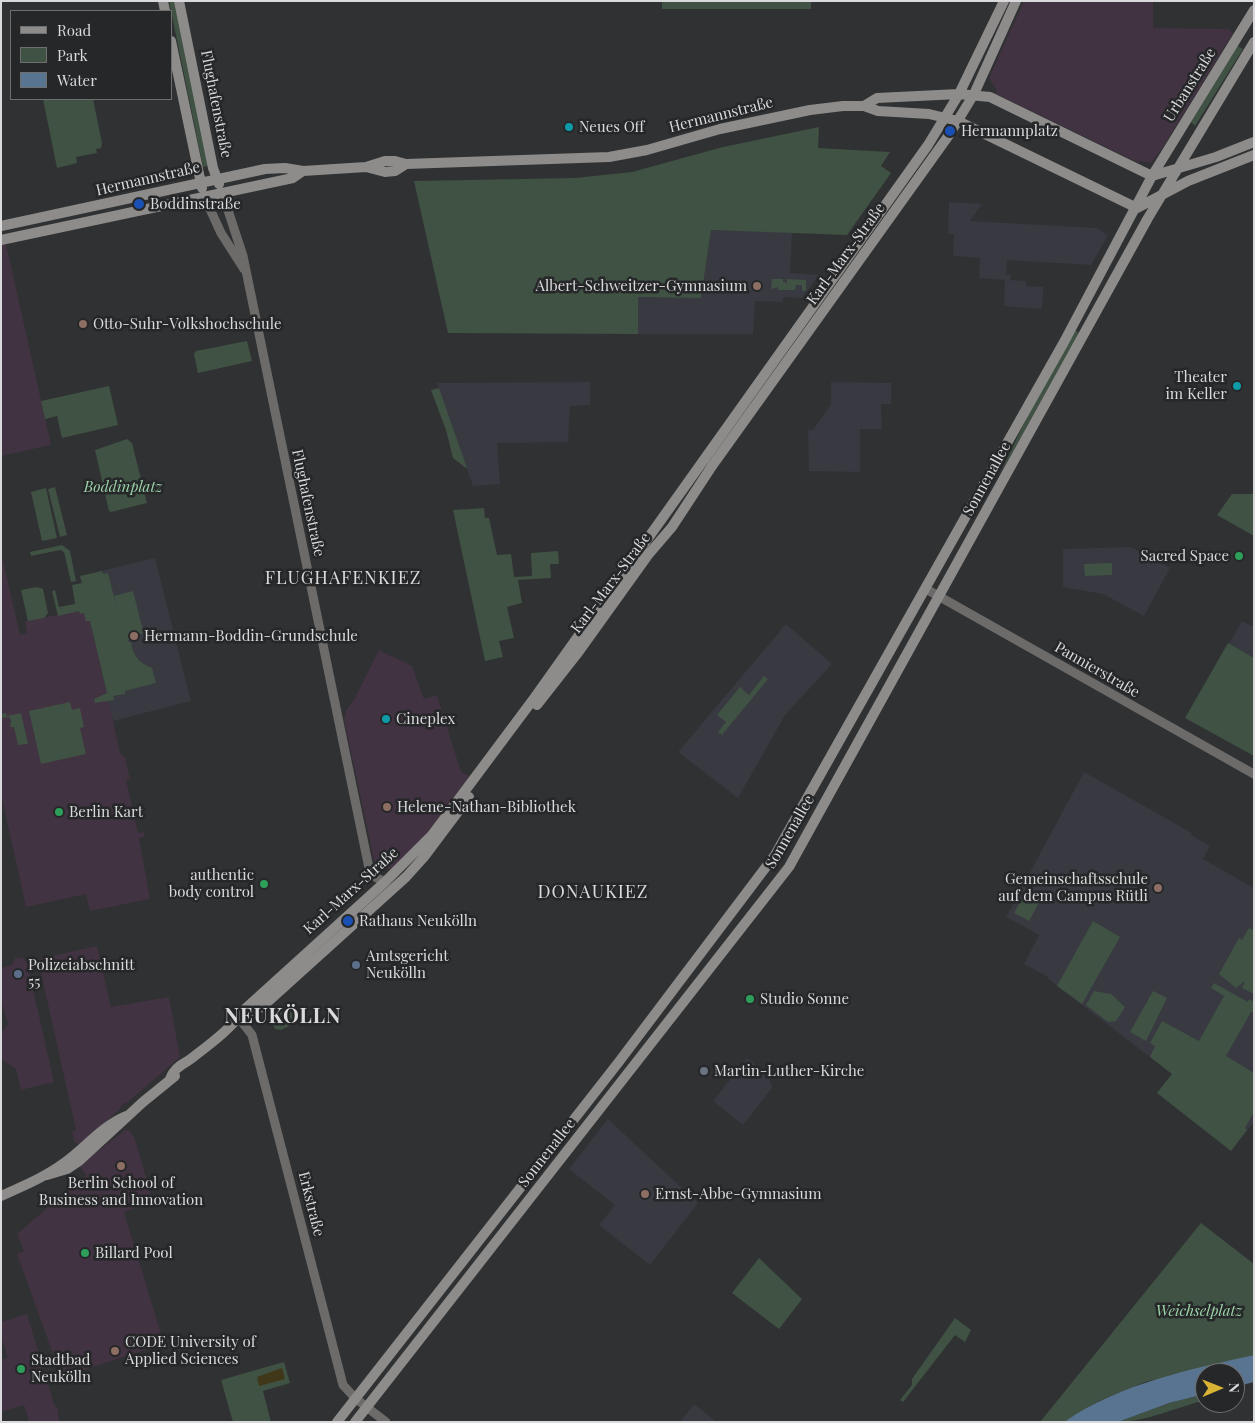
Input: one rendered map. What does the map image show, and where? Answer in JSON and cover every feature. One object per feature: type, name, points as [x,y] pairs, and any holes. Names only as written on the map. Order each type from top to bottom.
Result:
[{"type":"main road","name":"Flughafenstraße","points":[[180,1],[217,179],[222,192]]},
{"type":"main road","points":[[1004,1],[959,94],[945,117],[1137,208]]},
{"type":"main road","points":[[958,122],[974,94],[1016,1]]},
{"type":"main road","name":"Urbanstraße","points":[[1152,176],[1254,10]]},
{"type":"main road","name":"Urbanstraße","points":[[1176,170],[1254,42]]},
{"type":"main road","name":"Flughafenstraße","points":[[172,46],[204,196]]},
{"type":"main road","name":"Hermannstraße","points":[[1,226],[265,169],[285,168],[303,171],[366,168],[386,161],[406,164],[609,157],[647,150],[720,129],[810,110],[864,106],[877,98],[959,94]]},
{"type":"main road","points":[[959,94],[990,97],[1152,176],[1216,157],[1254,142]]},
{"type":"main road","name":"Hermannstraße","points":[[864,106],[878,112],[923,113],[945,117]]},
{"type":"main road","name":"Karl-Marx-Straße","points":[[238,1018],[262,1007],[406,877],[434,844],[923,151],[945,117]]},
{"type":"main road","name":"Karl-Marx-Straße","points":[[1,1196],[73,1165],[115,1130],[127,1116],[179,1073],[190,1060],[238,1018],[270,985],[386,882],[432,835],[539,697],[572,661],[648,555],[672,527],[712,466],[958,122]]},
{"type":"main road","points":[[1183,125],[1197,134]]},
{"type":"main road","points":[[1137,208],[1188,182],[1254,155]]},
{"type":"main road","points":[[1216,157],[1220,168]]},
{"type":"main road","points":[[1160,197],[1176,170]]},
{"type":"main road","name":"Hermannstraße","points":[[1,240],[293,178],[303,171]]},
{"type":"main road","points":[[1152,176],[1160,197]]},
{"type":"main road","points":[[1137,208],[1152,176]]},
{"type":"main road","name":"Sonnenallee","points":[[355,1422],[778,882],[924,625],[1160,197]]},
{"type":"main road","name":"Sonnenallee","points":[[337,1422],[618,1063],[764,871],[926,589],[1137,208]]},
{"type":"main road","points":[[909,617],[924,625]]},
{"type":"main road","points":[[382,898],[386,882],[406,877]]},
{"type":"street","name":"Flughafenstraße","points":[[222,192],[243,256],[244,269],[369,868],[375,877],[386,882]]},
{"type":"street","name":"Flughafenstraße","points":[[204,196],[221,233],[244,269]]},
{"type":"street","name":"Pannierstraße","points":[[926,589],[1254,774]]},
{"type":"street","name":"Erkstraße","points":[[238,1018],[252,1035],[343,1385],[355,1398],[386,1422]]},
{"type":"shaded area","points":[[1024,1],[1153,1],[1153,28],[1228,29],[1233,33],[1162,149],[1151,163],[1140,161],[1139,163],[996,94],[997,91],[989,78]]},
{"type":"shaded area","points":[[949,202],[982,204],[970,221],[1096,228],[1108,235],[1091,265],[1007,260],[1006,275],[1011,275],[1010,280],[1026,281],[1026,286],[1043,287],[1043,294],[1042,309],[1004,306],[1005,280],[979,278],[980,258],[953,256],[954,234],[948,234]]},
{"type":"shaded area","name":"Albert-Schweitzer-Gymnasium","points":[[711,230],[792,232],[790,273],[819,275],[802,298],[784,297],[782,302],[755,301],[753,334],[638,334],[638,297],[701,297]]},
{"type":"shaded area","points":[[6,244],[51,445],[1,456],[1,245]]},
{"type":"shaded area","points":[[590,382],[590,405],[570,406],[568,442],[497,443],[500,484],[473,486],[437,383]]},
{"type":"shaded area","points":[[831,382],[891,383],[891,404],[881,404],[882,429],[860,429],[860,472],[809,471],[808,430],[813,430],[831,404]]},
{"type":"shaded area","points":[[1131,547],[1170,568],[1144,616],[1103,594],[1063,587],[1063,549]]},
{"type":"shaded area","points":[[1,552],[20,635],[27,633],[25,621],[88,609],[120,753],[125,757],[130,779],[126,780],[138,833],[144,832],[144,837],[139,838],[150,899],[90,911],[86,894],[26,907],[1,794]]},
{"type":"shaded area","name":"Hermann-Boddin-Grundschule","points":[[155,558],[191,701],[113,721],[80,576]]},
{"type":"shaded area","points":[[1242,621],[1254,627],[1254,658],[1229,644]]},
{"type":"shaded area","points":[[786,624],[832,664],[785,715],[738,798],[678,752]]},
{"type":"shaded area","points":[[379,650],[412,666],[424,699],[437,695],[461,772],[470,776],[429,831],[392,869],[377,865],[374,860],[344,719],[346,711],[355,698]]},
{"type":"shaded area","points":[[1084,772],[1192,833],[1191,835],[1210,846],[1203,859],[1254,888],[1254,1122],[1231,1151],[1157,1093],[1172,1074],[1048,977],[1024,964],[1039,935],[1006,917]]},
{"type":"shaded area","points":[[97,946],[111,1007],[169,997],[180,1057],[127,1103],[123,1104],[118,1111],[81,1144],[78,1144],[74,1141],[72,1132],[76,1130],[38,959]]},
{"type":"shaded area","points":[[15,958],[23,958],[27,963],[54,1082],[21,1090],[16,1069],[1,1059],[1,1034],[8,1024],[1,1000],[1,968],[12,965]]},
{"type":"shaded area","points":[[747,1058],[768,1074],[772,1088],[743,1125],[713,1101]]},
{"type":"shaded area","name":"Ernst-Abbe-Gymnasium","points":[[608,1119],[698,1203],[650,1265],[599,1225],[615,1205],[569,1169]]},
{"type":"shaded area","points":[[125,1130],[130,1131],[135,1139],[153,1202],[124,1212],[164,1344],[65,1376],[62,1379],[17,1254],[24,1251],[17,1234],[86,1175],[79,1166]]},
{"type":"shaded area","name":"Stadtbad Neukölln","points":[[27,1314],[54,1404],[58,1409],[59,1422],[29,1422],[24,1405],[1,1412],[1,1360],[8,1358],[1,1337],[1,1322]]},
{"type":"shaded area","points":[[694,1404],[717,1422],[680,1422]]},
{"type":"green space","points":[[169,1],[176,1],[209,166],[203,167]]},
{"type":"green space","points":[[662,1],[811,1],[811,9],[662,9]]},
{"type":"green space","points":[[1237,46],[1243,49],[1195,126],[1191,122]]},
{"type":"green space","points":[[43,100],[93,100],[102,143],[101,148],[96,149],[97,153],[76,157],[77,163],[57,168]]},
{"type":"green space","points":[[819,127],[818,148],[890,152],[881,166],[891,173],[847,235],[711,230],[701,298],[638,297],[638,334],[448,333],[414,181],[575,178],[632,172],[723,147]]},
{"type":"green space","points":[[772,279],[783,279],[783,282],[787,283],[787,279],[806,280],[806,291],[802,291],[802,285],[796,285],[795,290],[778,290],[778,287],[771,289]]},
{"type":"green space","points":[[1075,330],[1079,333],[999,476],[1028,415]]},
{"type":"green space","points":[[247,341],[252,361],[198,373],[194,354],[196,351]]},
{"type":"green space","points":[[109,386],[118,425],[62,438],[57,416],[45,419],[41,401]]},
{"type":"green space","points":[[439,388],[467,468],[453,458],[446,430],[431,390]]},
{"type":"green space","name":"Boddinplatz","points":[[127,439],[132,443],[147,503],[111,512],[109,511],[95,450]]},
{"type":"green space","points":[[55,487],[67,535],[60,537],[48,489]]},
{"type":"green space","points":[[46,488],[57,538],[42,541],[31,492]]},
{"type":"green space","points":[[1232,494],[1254,494],[1254,536],[1217,515]]},
{"type":"green space","points":[[484,508],[485,518],[489,518],[497,555],[511,554],[514,577],[532,576],[531,553],[558,551],[559,564],[550,564],[551,578],[518,580],[522,603],[507,607],[514,638],[499,641],[503,657],[485,661],[453,510]]},
{"type":"green space","points":[[62,545],[70,551],[76,581],[71,582],[64,552],[60,550],[31,556],[30,552]]},
{"type":"green space","points":[[1112,563],[1112,575],[1085,576],[1084,564]]},
{"type":"green space","points":[[102,571],[103,574],[108,573],[118,613],[114,596],[133,591],[144,634],[132,633],[128,642],[131,642],[137,658],[152,668],[156,683],[125,691],[125,694],[113,696],[114,700],[95,703],[94,699],[107,693],[90,621],[86,621],[84,613],[80,614],[79,611],[58,616],[52,591],[55,590],[59,607],[75,604],[72,585],[82,583],[80,576]]},
{"type":"green space","points":[[37,587],[43,589],[48,613],[44,618],[28,621],[21,590]]},
{"type":"green space","points":[[1228,643],[1254,658],[1254,756],[1185,718]]},
{"type":"green space","points":[[764,676],[768,679],[722,735],[718,732],[726,722],[717,715],[740,687],[749,695]]},
{"type":"green space","points":[[70,702],[72,710],[80,708],[84,727],[80,728],[86,754],[41,764],[29,711]]},
{"type":"green space","points":[[6,713],[7,716],[21,713],[28,744],[18,745],[14,727],[10,727],[11,720],[9,717],[1,718],[1,714]]},
{"type":"green space","points":[[1026,891],[1041,899],[1029,921],[1014,913]]},
{"type":"green space","points":[[1093,921],[1120,937],[1082,1004],[1057,986]]},
{"type":"green space","points":[[1249,928],[1254,930],[1254,994],[1242,988],[1245,981],[1236,988],[1219,974],[1239,938],[1242,940]]},
{"type":"green space","points":[[1214,983],[1248,1002],[1249,999],[1254,1002],[1254,1013],[1251,1012],[1226,1056],[1254,1073],[1254,1112],[1245,1128],[1247,1130],[1231,1151],[1157,1093],[1172,1074],[1150,1057],[1155,1046],[1150,1043],[1162,1021],[1199,1041],[1224,996],[1211,988]]},
{"type":"green space","points":[[1094,991],[1111,994],[1125,1007],[1116,1021],[1108,1022],[1086,1005]]},
{"type":"green space","points":[[1153,991],[1167,998],[1146,1041],[1130,1032]]},
{"type":"green space","points":[[289,1010],[294,1015],[293,1024],[281,1030],[275,1029],[273,1025],[278,1014]]},
{"type":"green space","name":"Weichselplatz","points":[[1201,1223],[1254,1264],[1254,1355],[1222,1363],[1195,1363],[1195,1370],[1145,1382],[1099,1401],[1064,1422],[1040,1422]]},
{"type":"green space","points":[[759,1258],[802,1299],[779,1329],[732,1293]]},
{"type":"green space","points":[[955,1318],[971,1330],[965,1342],[955,1335],[903,1402],[900,1400],[912,1385],[912,1379]]},
{"type":"green space","points":[[284,1362],[290,1383],[263,1391],[271,1422],[233,1422],[221,1380]]},
{"type":"green space","points":[[1195,1396],[1195,1403],[1139,1420],[1118,1422],[1169,1403]]},
{"type":"sand","points":[[282,1368],[285,1379],[259,1386],[257,1377]]},
{"type":"water","points":[[1254,1355],[1254,1382],[1245,1384],[1245,1363],[1218,1363]]},
{"type":"water","points":[[1195,1369],[1195,1396],[1169,1403],[1118,1422],[1064,1422],[1108,1397]]},
{"type":"place","name":"Neues Off","points":[[569,127]]},
{"type":"place","name":"Hermannplatz","points":[[950,131]]},
{"type":"place","name":"Boddinstraße","points":[[139,204]]},
{"type":"place","name":"Albert-Schweitzer-Gymnasium","points":[[757,286]]},
{"type":"place","name":"Otto-Suhr-Volkshochschule","points":[[83,324]]},
{"type":"place","name":"Theater im Keller","points":[[1237,386]]},
{"type":"place","name":"Sacred Space","points":[[1239,556]]},
{"type":"place","name":"Hermann-Boddin-Grundschule","points":[[134,636]]},
{"type":"place","name":"Cineplex","points":[[386,719]]},
{"type":"place","name":"Helene-Nathan-Bibliothek","points":[[387,807]]},
{"type":"place","name":"Berlin Kart","points":[[59,812]]},
{"type":"place","name":"authentic body control","points":[[264,884]]},
{"type":"place","name":"Gemeinschaftsschule auf dem Campus Rütli","points":[[1158,888]]},
{"type":"place","name":"Rathaus Neukölln","points":[[348,921]]},
{"type":"place","name":"Amtsgericht Neukölln","points":[[356,965]]},
{"type":"place","name":"Polizeiabschnitt 55","points":[[18,974]]},
{"type":"place","name":"Studio Sonne","points":[[750,999]]},
{"type":"place","name":"Martin-Luther-Kirche","points":[[704,1071]]},
{"type":"place","name":"Berlin School of Business and Innovation","points":[[121,1166]]},
{"type":"place","name":"Ernst-Abbe-Gymnasium","points":[[645,1194]]},
{"type":"place","name":"Billard Pool","points":[[85,1253]]},
{"type":"place","name":"CODE University of Applied Sciences","points":[[115,1351]]},
{"type":"place","name":"Stadtbad Neukölln","points":[[21,1369]]},
{"type":"district","name":"FLUGHAFENKIEZ","points":[[343,578]]},
{"type":"district","name":"DONAUKIEZ","points":[[593,892]]},
{"type":"district","name":"NEUKÖLLN","points":[[283,1017]]}]
